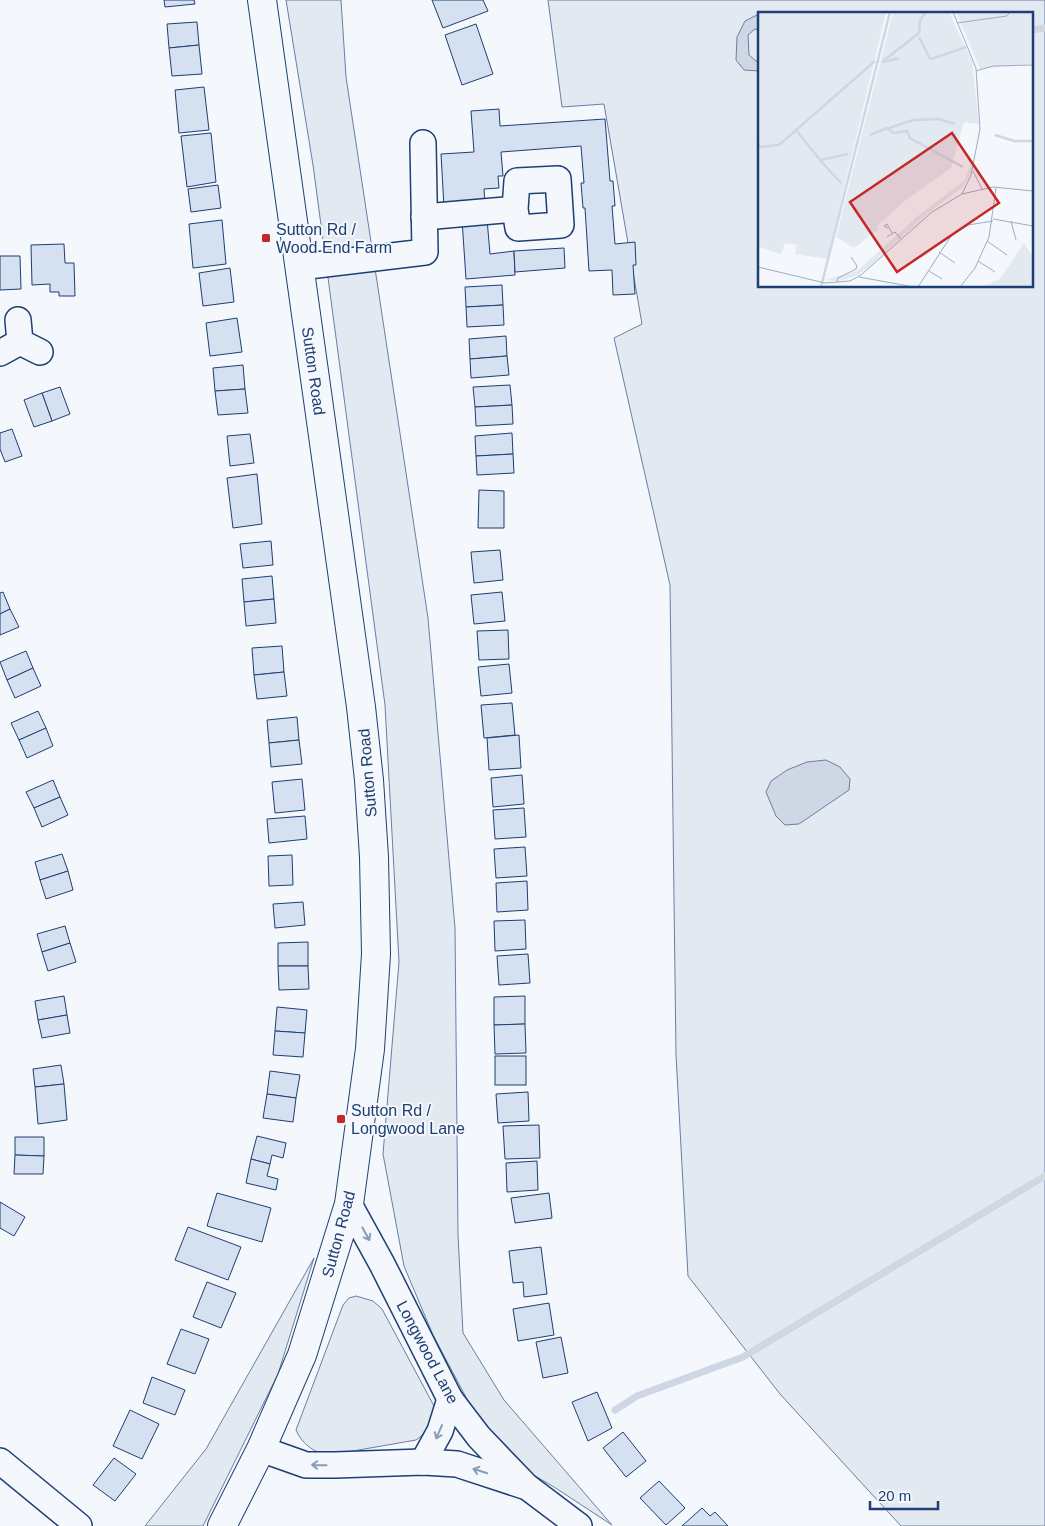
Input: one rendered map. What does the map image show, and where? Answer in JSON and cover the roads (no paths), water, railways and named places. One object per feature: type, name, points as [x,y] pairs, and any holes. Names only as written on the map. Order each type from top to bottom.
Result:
[{"type":"main road","name":"Sutton Road","points":[[222,1526],[261,1449],[302,1355],[349,1204],[370,1049],[376,954],[374,857],[369,780],[361,707],[262,0]]},
{"type":"street","points":[[300,267],[425,252],[423,143]]},
{"type":"street","points":[[424,217],[516,209]]},
{"type":"street","name":"Longwood Lane","points":[[349,1204],[382,1264],[450,1399],[479,1437],[526,1486],[579,1526]]},
{"type":"street","points":[[422,1462],[440,1431],[450,1399]]},
{"type":"street","name":"Longwood Lane","points":[[261,1449],[306,1464],[422,1462],[457,1464],[526,1486]]},
{"type":"street","points":[[0,1461],[78,1525]]},
{"type":"waterway","points":[[1032,30],[1045,28]]},
{"type":"waterway","points":[[615,1410],[637,1396],[743,1357],[1045,1176]]},
{"type":"place","name":"Sutton Rd / Wood End Farm","points":[[266,238]]},
{"type":"place","name":"Sutton Rd / Longwood Lane","points":[[341,1119]]}]
